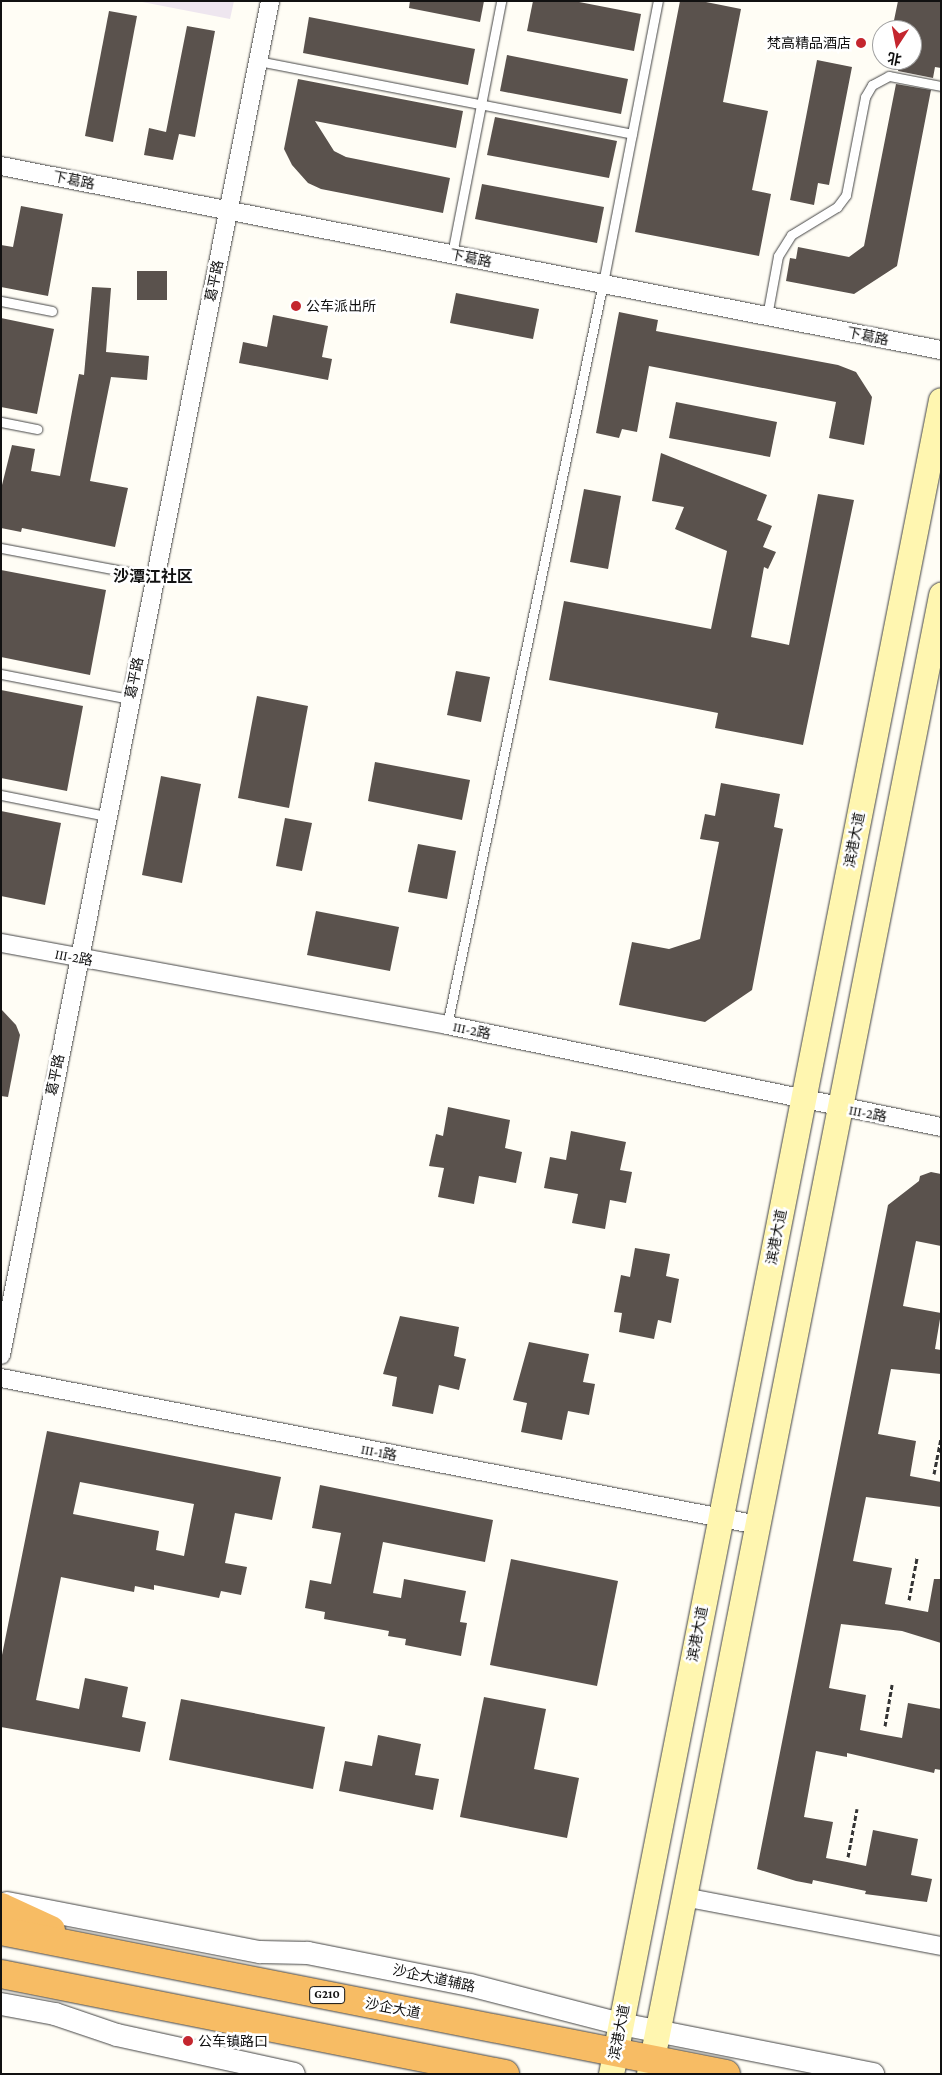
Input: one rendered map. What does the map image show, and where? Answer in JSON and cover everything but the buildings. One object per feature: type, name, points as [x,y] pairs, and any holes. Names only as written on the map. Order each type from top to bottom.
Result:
[{"type":"highway","points":[[1,1907],[88,1948]]},
{"type":"highway","name":"沙企大道","points":[[1,1931],[297,1989],[613,2063],[726,2074]]},
{"type":"highway","points":[[1,1974],[506,2074]]},
{"type":"highway","points":[[289,2031],[297,1989]]},
{"type":"main road","name":"滨港大道","points":[[613,2063],[941,400]]},
{"type":"main road","points":[[651,2067],[941,596]]},
{"type":"street","name":"葛平路","points":[[1,1355],[106,816],[270,1]]},
{"type":"street","name":"下葛路","points":[[1,166],[941,350]]},
{"type":"street","name":"III-2路","points":[[1,943],[447,1025],[941,1127]]},
{"type":"street","name":"III-1路","points":[[1,1378],[758,1525]]},
{"type":"street","points":[[684,1897],[941,1946]]},
{"type":"street","name":"沙企大道辅路","points":[[1,1901],[260,1952],[308,1953],[356,1962],[470,1985],[620,2024],[868,2073]]},
{"type":"street","points":[[1,2004],[55,2014],[118,2035],[294,2074]]},
{"type":"lane","points":[[452,254],[501,1]]},
{"type":"lane","points":[[447,1025],[603,283],[656,2]]},
{"type":"lane","points":[[258,61],[632,134]]},
{"type":"lane","points":[[767,316],[778,256],[792,235],[837,207],[846,195],[865,97],[872,85],[889,76],[941,86]]},
{"type":"lane","points":[[1,302],[52,311]]},
{"type":"lane","points":[[1,422],[36,429]]},
{"type":"lane","points":[[1,548],[155,577]]},
{"type":"lane","points":[[1,674],[130,699]]},
{"type":"lane","points":[[1,795],[106,816]]},
{"type":"path","points":[[934,1474],[941,1438]]},
{"type":"path","points":[[909,1600],[917,1558]]},
{"type":"path","points":[[885,1726],[892,1685]]},
{"type":"path","points":[[848,1857],[857,1809]]},
{"type":"shaded area","points":[[137,1],[234,1],[230,19]]},
{"type":"place","name":"梵高精品酒店","points":[[861,43]]},
{"type":"place","name":"公车派出所","points":[[296,306]]},
{"type":"place","name":"公车镇路口","points":[[188,2041]]},
{"type":"district","name":"沙潭江社区","points":[[153,577]]}]
